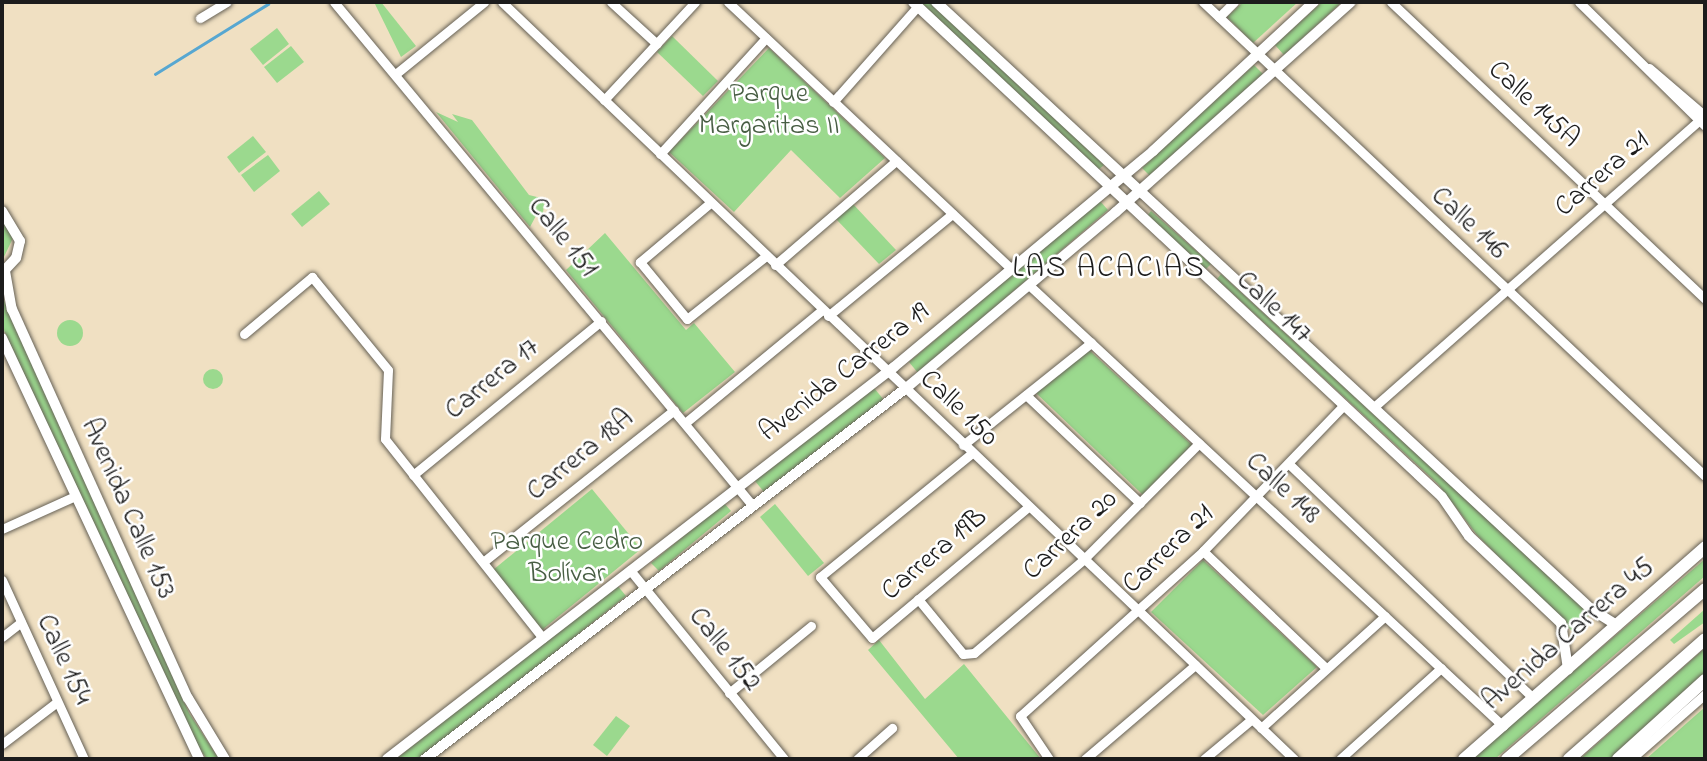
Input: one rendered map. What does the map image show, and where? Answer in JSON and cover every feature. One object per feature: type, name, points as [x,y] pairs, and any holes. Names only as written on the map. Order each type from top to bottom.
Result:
[{"type":"highway","name":"Avenida Carrera 45","points":[[1464,759],[1702,551]]},
{"type":"highway","name":"Avenida Carrera 45","points":[[1507,759],[1705,589]]},
{"type":"highway","points":[[1569,759],[1705,639]]},
{"type":"highway","points":[[1622,759],[1705,680]]},
{"type":"main road","name":"Calle 147","points":[[936,2],[1591,609],[1617,625]]},
{"type":"main road","name":"Avenida Carrera 19","points":[[387,759],[887,372],[1110,187],[1314,2]]},
{"type":"main road","name":"Avenida Carrera 19","points":[[425,759],[905,389],[1127,203],[1351,2]]},
{"type":"main road","name":"Calle 147","points":[[915,4],[1344,405],[1555,616],[1567,639],[1568,669]]},
{"type":"main road","points":[[4,212],[20,241],[4,272]]},
{"type":"main road","points":[[1207,277],[1219,265]]},
{"type":"main road","name":"Avenida Calle 153","points":[[4,272],[13,310],[184,690],[225,759]]},
{"type":"main road","name":"Avenida Calle 153","points":[[2,338],[199,759]]},
{"type":"street","points":[[200,18],[227,2]]},
{"type":"street","name":"Calle 151","points":[[334,2],[398,72],[752,505]]},
{"type":"street","points":[[398,72],[484,2]]},
{"type":"street","name":"Calle 150","points":[[502,2],[1294,759]]},
{"type":"street","points":[[611,2],[657,44]]},
{"type":"street","points":[[604,100],[695,2]]},
{"type":"street","points":[[728,2],[1011,269]]},
{"type":"street","name":"Calle 146","points":[[1203,2],[1705,476]]},
{"type":"street","points":[[1219,17],[1234,2]]},
{"type":"street","name":"Calle 145A","points":[[1391,2],[1705,299]]},
{"type":"street","points":[[1579,2],[1704,119]]},
{"type":"street","points":[[833,102],[915,4]]},
{"type":"street","points":[[660,154],[766,38]]},
{"type":"street","name":"Carrera 21","points":[[1374,407],[1704,119]]},
{"type":"street","points":[[775,265],[896,161]]},
{"type":"street","points":[[710,202],[639,262],[687,319],[766,256]]},
{"type":"street","points":[[684,423],[952,214]]},
{"type":"street","points":[[244,334],[312,277],[388,370],[385,439],[543,638]]},
{"type":"street","name":"Calle 148","points":[[1030,286],[1503,726]]},
{"type":"street","name":"Carrera 17","points":[[413,475],[601,321]]},
{"type":"street","points":[[963,445],[1091,342]]},
{"type":"street","points":[[1026,395],[1140,503]]},
{"type":"street","name":"Carrera 21","points":[[1049,759],[1019,720],[1203,551],[1344,405]]},
{"type":"street","name":"Carrera 18A","points":[[483,562],[674,410]]},
{"type":"street","name":"Carrera 20","points":[[918,599],[969,656],[1084,559],[1199,443]]},
{"type":"street","name":"Carrera 19B","points":[[972,453],[820,577],[872,638],[1028,507]]},
{"type":"street","points":[[1289,464],[1534,699]]},
{"type":"street","points":[[2,529],[75,496]]},
{"type":"street","points":[[1203,551],[1326,668]]},
{"type":"street","name":"Calle 152","points":[[629,570],[784,759]]},
{"type":"street","name":"Calle 154","points":[[2,580],[84,759]]},
{"type":"street","points":[[1261,728],[1385,616]]},
{"type":"street","points":[[2,637],[21,622]]},
{"type":"street","points":[[729,692],[811,626]]},
{"type":"street","points":[[1085,759],[1195,665]]},
{"type":"street","points":[[1340,759],[1441,668]]},
{"type":"street","points":[[1622,759],[1705,694]]},
{"type":"street","points":[[2,744],[57,702]]},
{"type":"street","points":[[1204,759],[1252,719]]},
{"type":"street","points":[[857,759],[892,728]]},
{"type":"green space","points":[[374,2],[381,2],[416,46],[401,57]]},
{"type":"green space","points":[[919,2],[932,2],[1104,165],[1098,170]]},
{"type":"green space","points":[[1243,2],[1298,2],[1253,43],[1227,17]]},
{"type":"green space","points":[[1322,2],[1342,2],[1284,55],[1275,45]]},
{"type":"green space","points":[[277,28],[289,44],[263,65],[250,49]]},
{"type":"green space","points":[[672,36],[718,81],[703,96],[657,52]]},
{"type":"green space","points":[[291,46],[304,62],[277,83],[264,67]]},
{"type":"green space","name":"Parque Margaritas II","points":[[769,48],[885,158],[840,198],[791,150],[734,212],[669,152]]},
{"type":"green space","points":[[1254,65],[1264,75],[1150,176],[1142,168]]},
{"type":"green space","points":[[436,112],[458,122],[452,114],[472,120],[529,195],[545,199],[542,219],[538,212],[530,227]]},
{"type":"green space","points":[[253,136],[266,152],[239,173],[227,157]]},
{"type":"green space","points":[[268,155],[280,171],[254,192],[241,175]]},
{"type":"green space","points":[[319,191],[330,204],[302,227],[291,214]]},
{"type":"green space","points":[[1100,201],[1108,210],[918,373],[909,362]]},
{"type":"green space","points":[[853,204],[896,250],[879,264],[836,219]]},
{"type":"green space","points":[[1151,211],[1211,264],[1206,269],[1147,216]]},
{"type":"green space","points":[[2,217],[13,238],[2,261]]},
{"type":"green space","points":[[605,233],[686,330],[694,323],[735,372],[683,413],[566,270]]},
{"type":"green space","points":[[1221,274],[1590,614],[1573,632],[1477,535],[1438,484],[1217,279]]},
{"type":"green space","points":[[2,296],[189,713],[219,759],[207,759],[190,736],[2,326]]},
{"type":"green space","points":[[70,320],[79,324],[83,333],[79,342],[70,346],[61,342],[57,333],[61,324]]},
{"type":"green space","points":[[1088,349],[1192,445],[1143,495],[1035,392]]},
{"type":"green space","points":[[213,369],[220,372],[223,379],[220,386],[213,389],[206,386],[203,379],[206,372]]},
{"type":"green space","points":[[874,388],[884,400],[764,492],[755,481]]},
{"type":"green space","name":"Parque Cedro Bolívar","points":[[592,489],[641,549],[542,630],[493,570]]},
{"type":"green space","points":[[724,503],[731,511],[659,571],[651,563]]},
{"type":"green space","points":[[775,504],[824,563],[808,576],[760,517]]},
{"type":"green space","points":[[1705,559],[1705,576],[1495,759],[1471,759]]},
{"type":"green space","points":[[1203,560],[1317,667],[1263,715],[1151,612]]},
{"type":"green space","points":[[617,585],[626,596],[523,678],[418,759],[396,759]]},
{"type":"green space","points":[[1705,609],[1705,622],[1674,644],[1670,640]]},
{"type":"green space","points":[[879,640],[925,699],[964,664],[1041,759],[959,759],[868,650]]},
{"type":"green space","points":[[1705,648],[1705,673],[1613,758],[1580,759]]},
{"type":"green space","points":[[1705,707],[1705,759],[1646,759]]},
{"type":"green space","points":[[616,716],[630,726],[607,756],[593,745]]},
{"type":"waterway","points":[[155,74],[268,4]]},
{"type":"district","name":"LAS ACACIAS","points":[[1109,269]]}]
